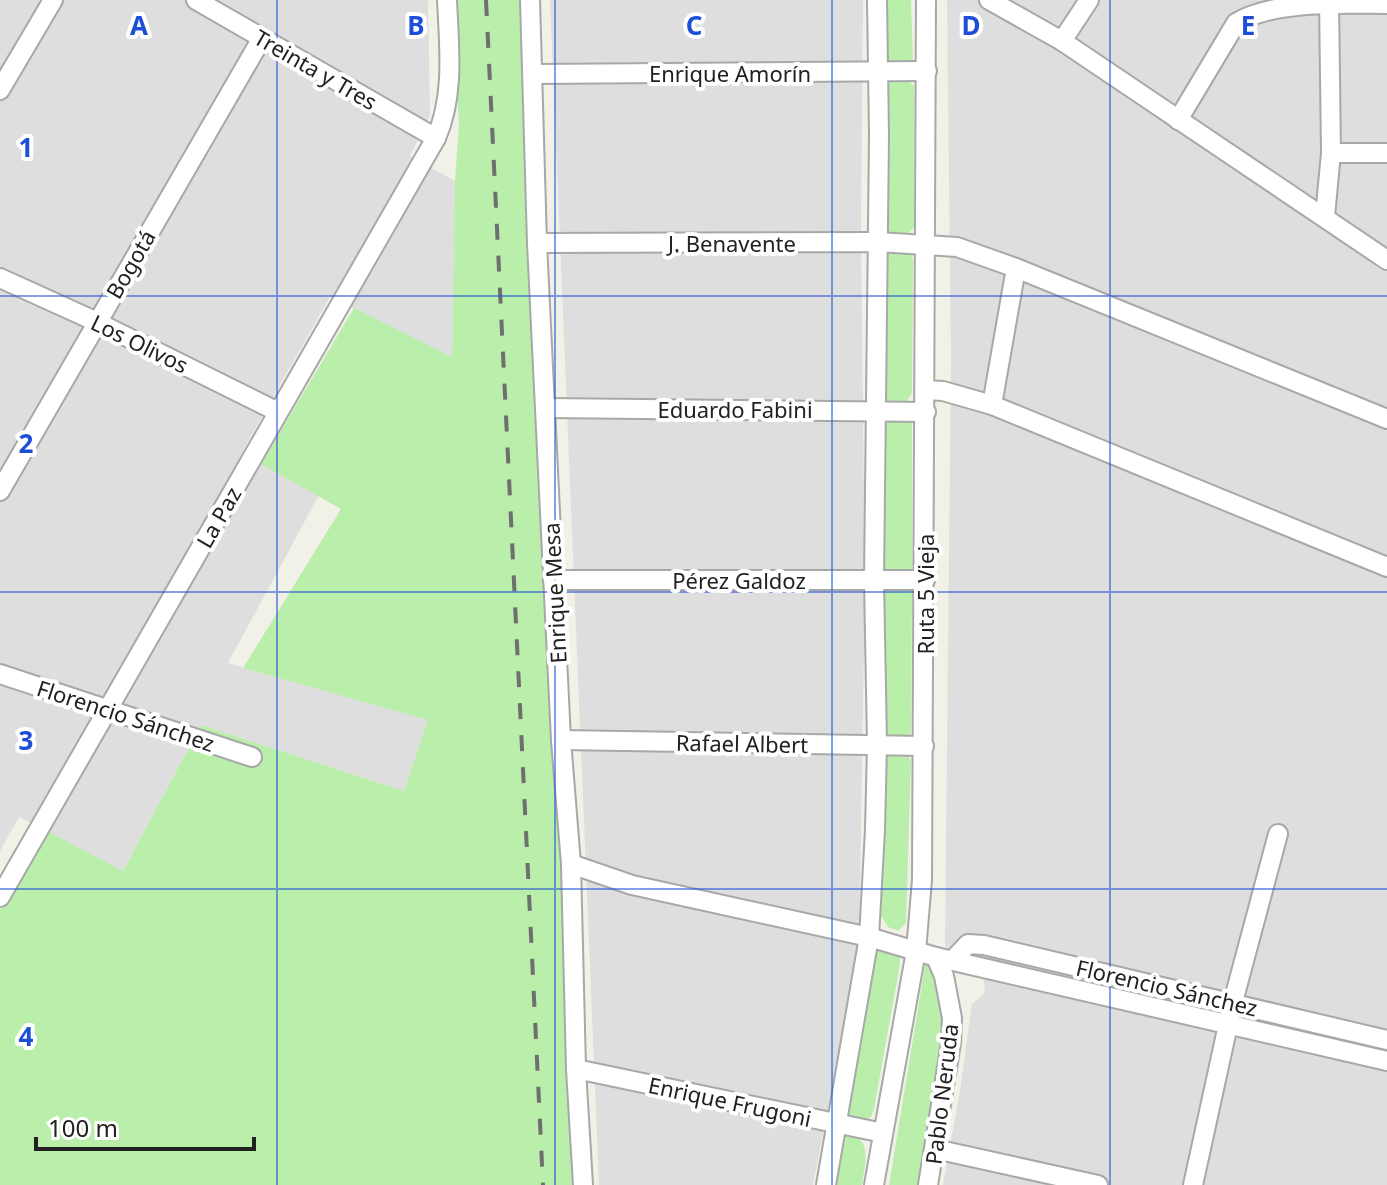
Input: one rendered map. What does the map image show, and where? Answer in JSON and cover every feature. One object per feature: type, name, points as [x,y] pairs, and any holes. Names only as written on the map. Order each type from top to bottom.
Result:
[{"type":"street","points":[[0,90],[53,0]]},
{"type":"street","name":"Treinta y Tres","points":[[196,0],[436,138]]},
{"type":"street","name":"La Paz","points":[[0,897],[436,138],[443,122],[449,86],[447,0]]},
{"type":"street","name":"Enrique Mesa","points":[[530,0],[537,243],[561,740],[571,864],[576,1069],[583,1185]]},
{"type":"street","points":[[826,1185],[869,937],[877,745],[874,580],[877,0]]},
{"type":"street","name":"Ruta 5 Vieja","points":[[874,1185],[916,951],[922,880],[926,0]]},
{"type":"street","points":[[989,0],[1062,41],[1387,260]]},
{"type":"street","points":[[1062,41],[1089,0]]},
{"type":"street","points":[[1178,120],[1236,23],[1251,14],[1329,2],[1387,4]]},
{"type":"street","points":[[1325,216],[1331,153],[1329,2]]},
{"type":"street","name":"Bogotá","points":[[0,491],[262,38]]},
{"type":"street","name":"Enrique Amorín","points":[[534,74],[927,71]]},
{"type":"street","points":[[1331,153],[1387,153]]},
{"type":"street","name":"J. Benavente","points":[[537,243],[878,242],[957,247],[1016,268],[1387,419]]},
{"type":"street","points":[[992,405],[1016,268]]},
{"type":"street","name":"Los Olivos","points":[[0,278],[97,322],[278,412]]},
{"type":"street","points":[[926,390],[943,391],[992,405],[1387,567]]},
{"type":"street","name":"Eduardo Fabini","points":[[545,408],[926,412]]},
{"type":"street","name":"Pérez Galdoz","points":[[553,580],[925,580]]},
{"type":"street","name":"Florencio Sánchez","points":[[0,674],[252,757]]},
{"type":"street","name":"Rafael Albert","points":[[561,740],[924,746]]},
{"type":"street","points":[[1193,1185],[1233,1002],[1278,834]]},
{"type":"street","name":"Florencio Sánchez","points":[[571,864],[632,885],[869,937],[944,959],[1387,1061]]},
{"type":"street","name":"Florencio Sánchez","points":[[944,959],[968,944],[984,945],[1387,1040]]},
{"type":"street","name":"Pablo Neruda","points":[[928,1185],[951,1043],[952,1018],[944,959]]},
{"type":"street","name":"Enrique Frugoni","points":[[576,1069],[883,1133]]},
{"type":"street","points":[[935,1149],[1098,1185]]},
{"type":"shaded area","points":[[0,0],[428,0],[430,116],[410,156],[455,181],[452,357],[330,297],[242,452],[319,495],[228,663],[428,720],[404,791],[201,725],[123,871],[19,817],[0,851]]},
{"type":"shaded area","points":[[550,0],[863,0],[861,230],[865,588],[859,948],[813,1185],[599,1185]]},
{"type":"shaded area","points":[[947,0],[1387,0],[1387,1185],[943,1185],[972,1004],[985,993],[981,956],[945,947],[951,357]]},
{"type":"green space","points":[[451,0],[522,0],[563,856],[567,1067],[574,1185],[0,1185],[0,910],[45,830],[123,871],[201,725],[404,791],[428,720],[243,668],[341,509],[261,464],[354,308],[452,357],[459,125]]},
{"type":"green space","points":[[886,0],[911,0],[913,60],[910,65],[886,63]]},
{"type":"green space","points":[[898,79],[909,81],[914,86],[914,227],[904,238],[886,234],[886,84]]},
{"type":"green space","points":[[890,249],[911,252],[913,260],[912,393],[906,402],[898,403],[889,402],[881,396],[885,253]]},
{"type":"green space","points":[[885,416],[909,418],[912,424],[912,569],[910,572],[885,575],[881,569]]},
{"type":"green space","points":[[888,587],[908,589],[912,594],[911,731],[910,737],[892,740],[884,735],[883,595]]},
{"type":"green space","points":[[888,752],[906,754],[911,760],[906,923],[898,931],[888,927],[876,908],[884,755]]},
{"type":"green space","points":[[882,948],[900,954],[900,964],[874,1109],[865,1121],[848,1118],[845,1110],[875,953]]},
{"type":"green space","points":[[925,966],[933,966],[945,1024],[921,1185],[889,1185]]},
{"type":"green space","points":[[844,1133],[854,1135],[864,1145],[866,1160],[862,1185],[832,1185]]},
{"type":"railway","points":[[486,0],[543,1185]]}]
